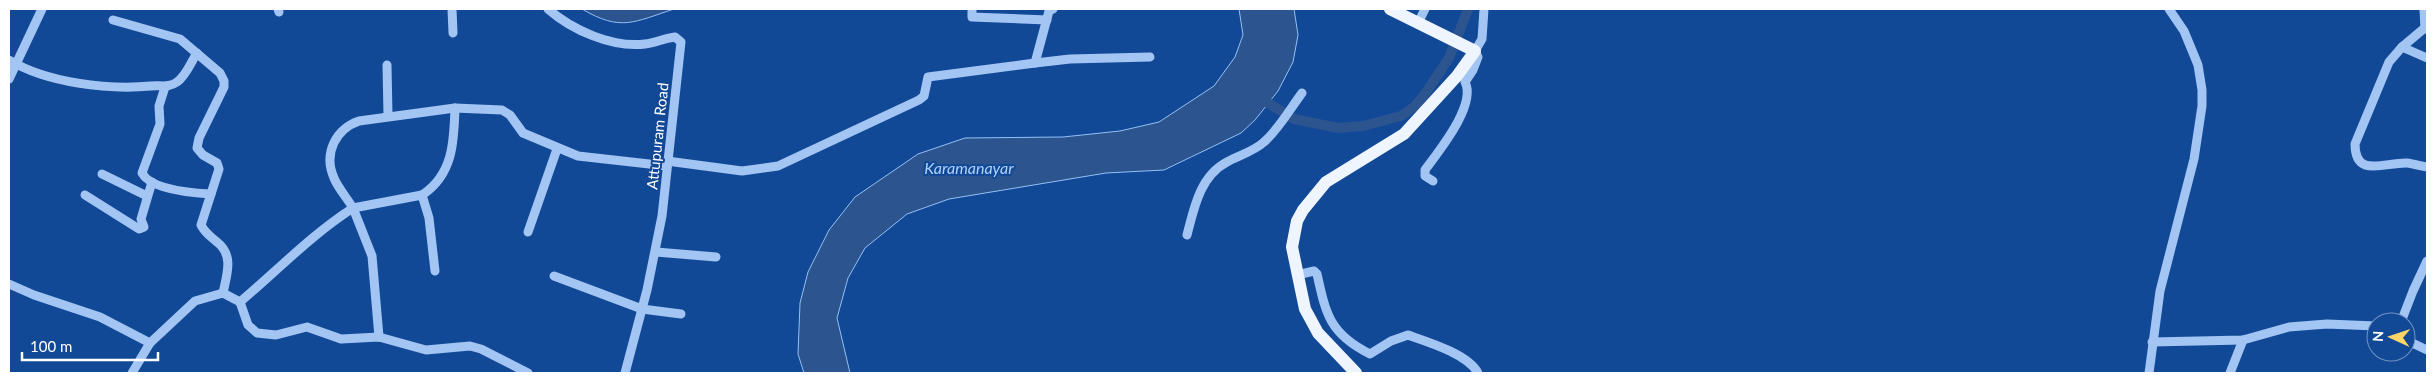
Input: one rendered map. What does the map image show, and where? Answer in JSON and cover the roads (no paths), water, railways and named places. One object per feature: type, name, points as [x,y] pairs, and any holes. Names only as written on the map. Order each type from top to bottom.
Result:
[{"type":"main road","points":[[1356,373],[1318,333],[1305,310],[1292,247],[1297,221],[1303,210],[1326,182],[1404,134],[1457,76],[1475,51],[1390,9]]},
{"type":"street","points":[[9,79],[42,9]]},
{"type":"street","points":[[452,9],[453,33]]},
{"type":"street","name":"Attupuram Road","points":[[548,9],[558,18],[590,34],[618,43],[646,44],[676,36],[681,42],[656,252],[626,373]]},
{"type":"street","points":[[972,9],[972,17],[1047,20]]},
{"type":"street","points":[[1034,63],[1049,11],[1052,9]]},
{"type":"street","points":[[1418,23],[1424,9]]},
{"type":"street","points":[[1433,181],[1425,176],[1425,170],[1457,125],[1464,108],[1468,86],[1465,82],[1473,70],[1478,57],[1475,51],[1482,39],[1484,9]]},
{"type":"street","points":[[2149,373],[2160,291],[2194,159],[2202,106],[2202,90],[2198,66],[2184,31],[2169,9]]},
{"type":"street","points":[[2424,9],[2426,27],[2402,47],[2389,62],[2355,144],[2355,157],[2358,162],[2368,166],[2406,163],[2427,167]]},
{"type":"street","points":[[112,20],[172,35],[197,53],[220,74],[224,81],[199,138],[198,148],[202,155],[218,164],[218,178],[201,225],[204,232],[220,244],[228,254],[223,292]]},
{"type":"street","points":[[2402,47],[2427,58]]},
{"type":"street","points":[[9,60],[17,65],[56,78],[85,84],[112,87],[165,87],[181,79],[197,53]]},
{"type":"street","points":[[379,338],[372,256],[353,208],[333,177],[332,146],[338,133],[348,124],[388,116],[456,108],[502,110],[510,115],[523,134],[557,149],[600,160],[742,171],[778,166],[919,100],[924,96],[928,77],[1070,59],[1150,57]]},
{"type":"street","points":[[387,65],[388,116]]},
{"type":"street","points":[[165,87],[159,106],[160,124],[157,137],[142,173],[145,178],[152,182],[183,192],[211,194]]},
{"type":"street","points":[[1187,234],[1195,204],[1208,179],[1225,163],[1256,149],[1273,131],[1302,93]]},
{"type":"street","points":[[240,302],[307,240],[353,208],[422,195],[440,180],[448,164],[453,144],[456,108]]},
{"type":"street","points":[[528,232],[557,149]]},
{"type":"street","points":[[102,174],[147,196]]},
{"type":"street","points":[[85,195],[139,230],[144,227],[142,219],[152,182]]},
{"type":"street","points":[[422,195],[429,218],[435,271]]},
{"type":"street","points":[[656,252],[716,257]]},
{"type":"street","points":[[2406,312],[2427,261]]},
{"type":"street","points":[[1297,275],[1314,271],[1317,274],[1324,305],[1334,329],[1352,345],[1370,354],[1391,341],[1408,334],[1448,350],[1476,368],[1478,373]]},
{"type":"street","points":[[554,276],[642,309],[681,314]]},
{"type":"street","points":[[9,284],[34,295],[100,317],[150,343]]},
{"type":"street","points":[[132,373],[150,343],[195,301],[223,292],[240,302],[248,325],[257,334],[276,335],[307,327],[340,339],[379,338],[426,350],[470,346],[481,349],[528,373]]},
{"type":"street","points":[[2152,342],[2243,340],[2289,327],[2327,324],[2366,326]]},
{"type":"street","points":[[2230,373],[2243,340]]},
{"type":"water","points":[[582,9],[674,9],[638,21],[618,23],[607,21]]},
{"type":"water","name":"Karamanayar","points":[[1239,9],[1294,9],[1298,35],[1293,62],[1278,91],[1255,120],[1241,133],[1164,170],[1106,173],[949,199],[907,214],[865,248],[848,278],[837,318],[850,373],[804,373],[798,354],[800,303],[808,272],[829,230],[855,197],[918,154],[965,138],[1063,137],[1120,131],[1159,122],[1214,86],[1235,57],[1243,35]]},
{"type":"waterway","points":[[1257,96],[1294,119],[1338,128],[1363,126],[1401,116],[1415,106],[1425,94],[1449,58],[1468,9]]}]
